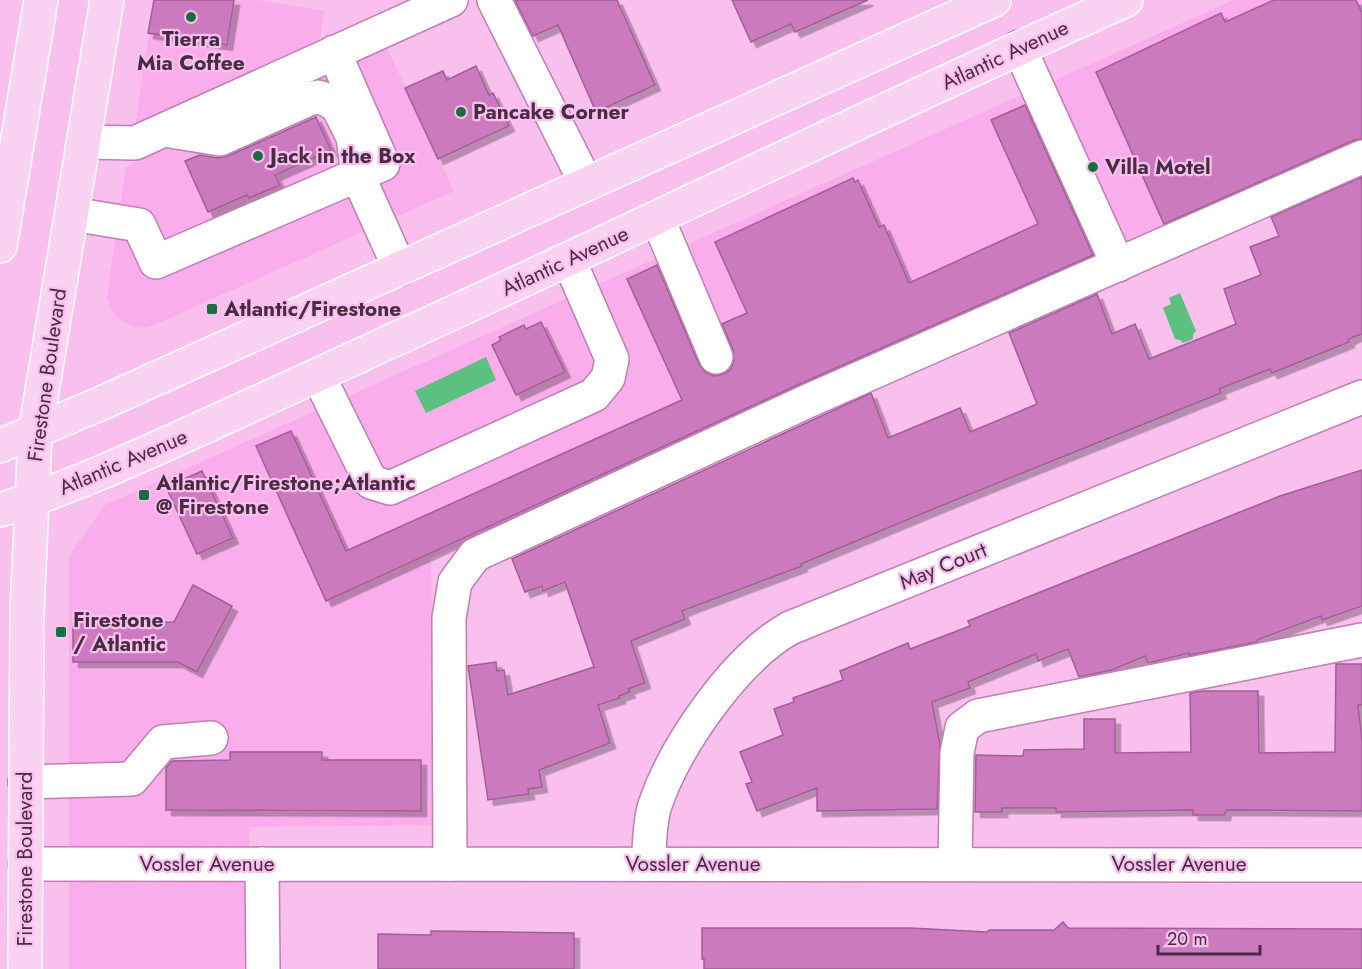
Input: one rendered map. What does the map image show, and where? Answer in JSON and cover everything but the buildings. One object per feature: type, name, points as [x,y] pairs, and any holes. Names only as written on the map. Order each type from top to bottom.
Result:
[{"type":"main road","points":[[0,246],[40,0]]},
{"type":"main road","name":"Firestone Boulevard","points":[[25,969],[27,613],[35,432],[107,0]]},
{"type":"main road","points":[[0,446],[400,269],[994,0]]},
{"type":"main road","name":"Atlantic Avenue","points":[[0,510],[100,474],[569,260],[1126,0]]},
{"type":"street","points":[[84,142],[135,143],[451,0]]},
{"type":"street","points":[[494,0],[586,183]]},
{"type":"street","points":[[1020,48],[1118,265]]},
{"type":"street","points":[[72,214],[139,225],[156,262],[383,164],[334,52]]},
{"type":"street","points":[[164,130],[220,138],[309,99],[318,97],[333,103],[339,109],[352,137],[358,176],[400,269]]},
{"type":"street","points":[[450,864],[449,618],[455,582],[476,555],[810,400],[1362,157]]},
{"type":"street","points":[[657,217],[716,357]]},
{"type":"street","points":[[318,375],[371,482],[390,488],[584,400],[594,395],[608,378],[612,359],[569,260]]},
{"type":"street","name":"May Court","points":[[648,864],[655,806],[674,764],[700,719],[733,676],[773,638],[790,628],[1362,397]]},
{"type":"street","points":[[955,864],[957,753],[962,728],[978,716],[1362,640]]},
{"type":"street","points":[[25,782],[132,779],[163,742],[211,738]]},
{"type":"street","name":"Vossler Avenue","points":[[25,864],[1362,865]]},
{"type":"street","points":[[262,864],[263,969]]},
{"type":"shaded area","points":[[154,0],[257,0],[324,11],[319,47],[135,128]]},
{"type":"shaded area","points":[[1234,0],[1362,0],[1362,141],[431,558],[435,825],[249,827],[249,969],[69,969],[69,556],[105,505]]},
{"type":"shaded area","points":[[386,46],[454,191],[152,326],[142,328],[129,325],[119,319],[111,309],[107,297],[126,167]]},
{"type":"shaded area","points":[[1180,293],[1196,331],[1193,339],[1183,343],[1175,339],[1163,308],[1171,304],[1169,298]]},
{"type":"shaded area","points":[[486,357],[496,380],[426,413],[415,391]]},
{"type":"place","name":"Tierra Mia Coffee","points":[[191,17]]},
{"type":"place","name":"Pancake Corner","points":[[461,112]]},
{"type":"place","name":"Jack in the Box","points":[[258,156]]},
{"type":"place","name":"Villa Motel","points":[[1093,167]]},
{"type":"place","name":"Atlantic/Firestone","points":[[212,309]]},
{"type":"place","name":"Atlantic/Firestone;Atlantic @ Firestone","points":[[144,495]]},
{"type":"place","name":"Firestone / Atlantic","points":[[61,632]]}]
